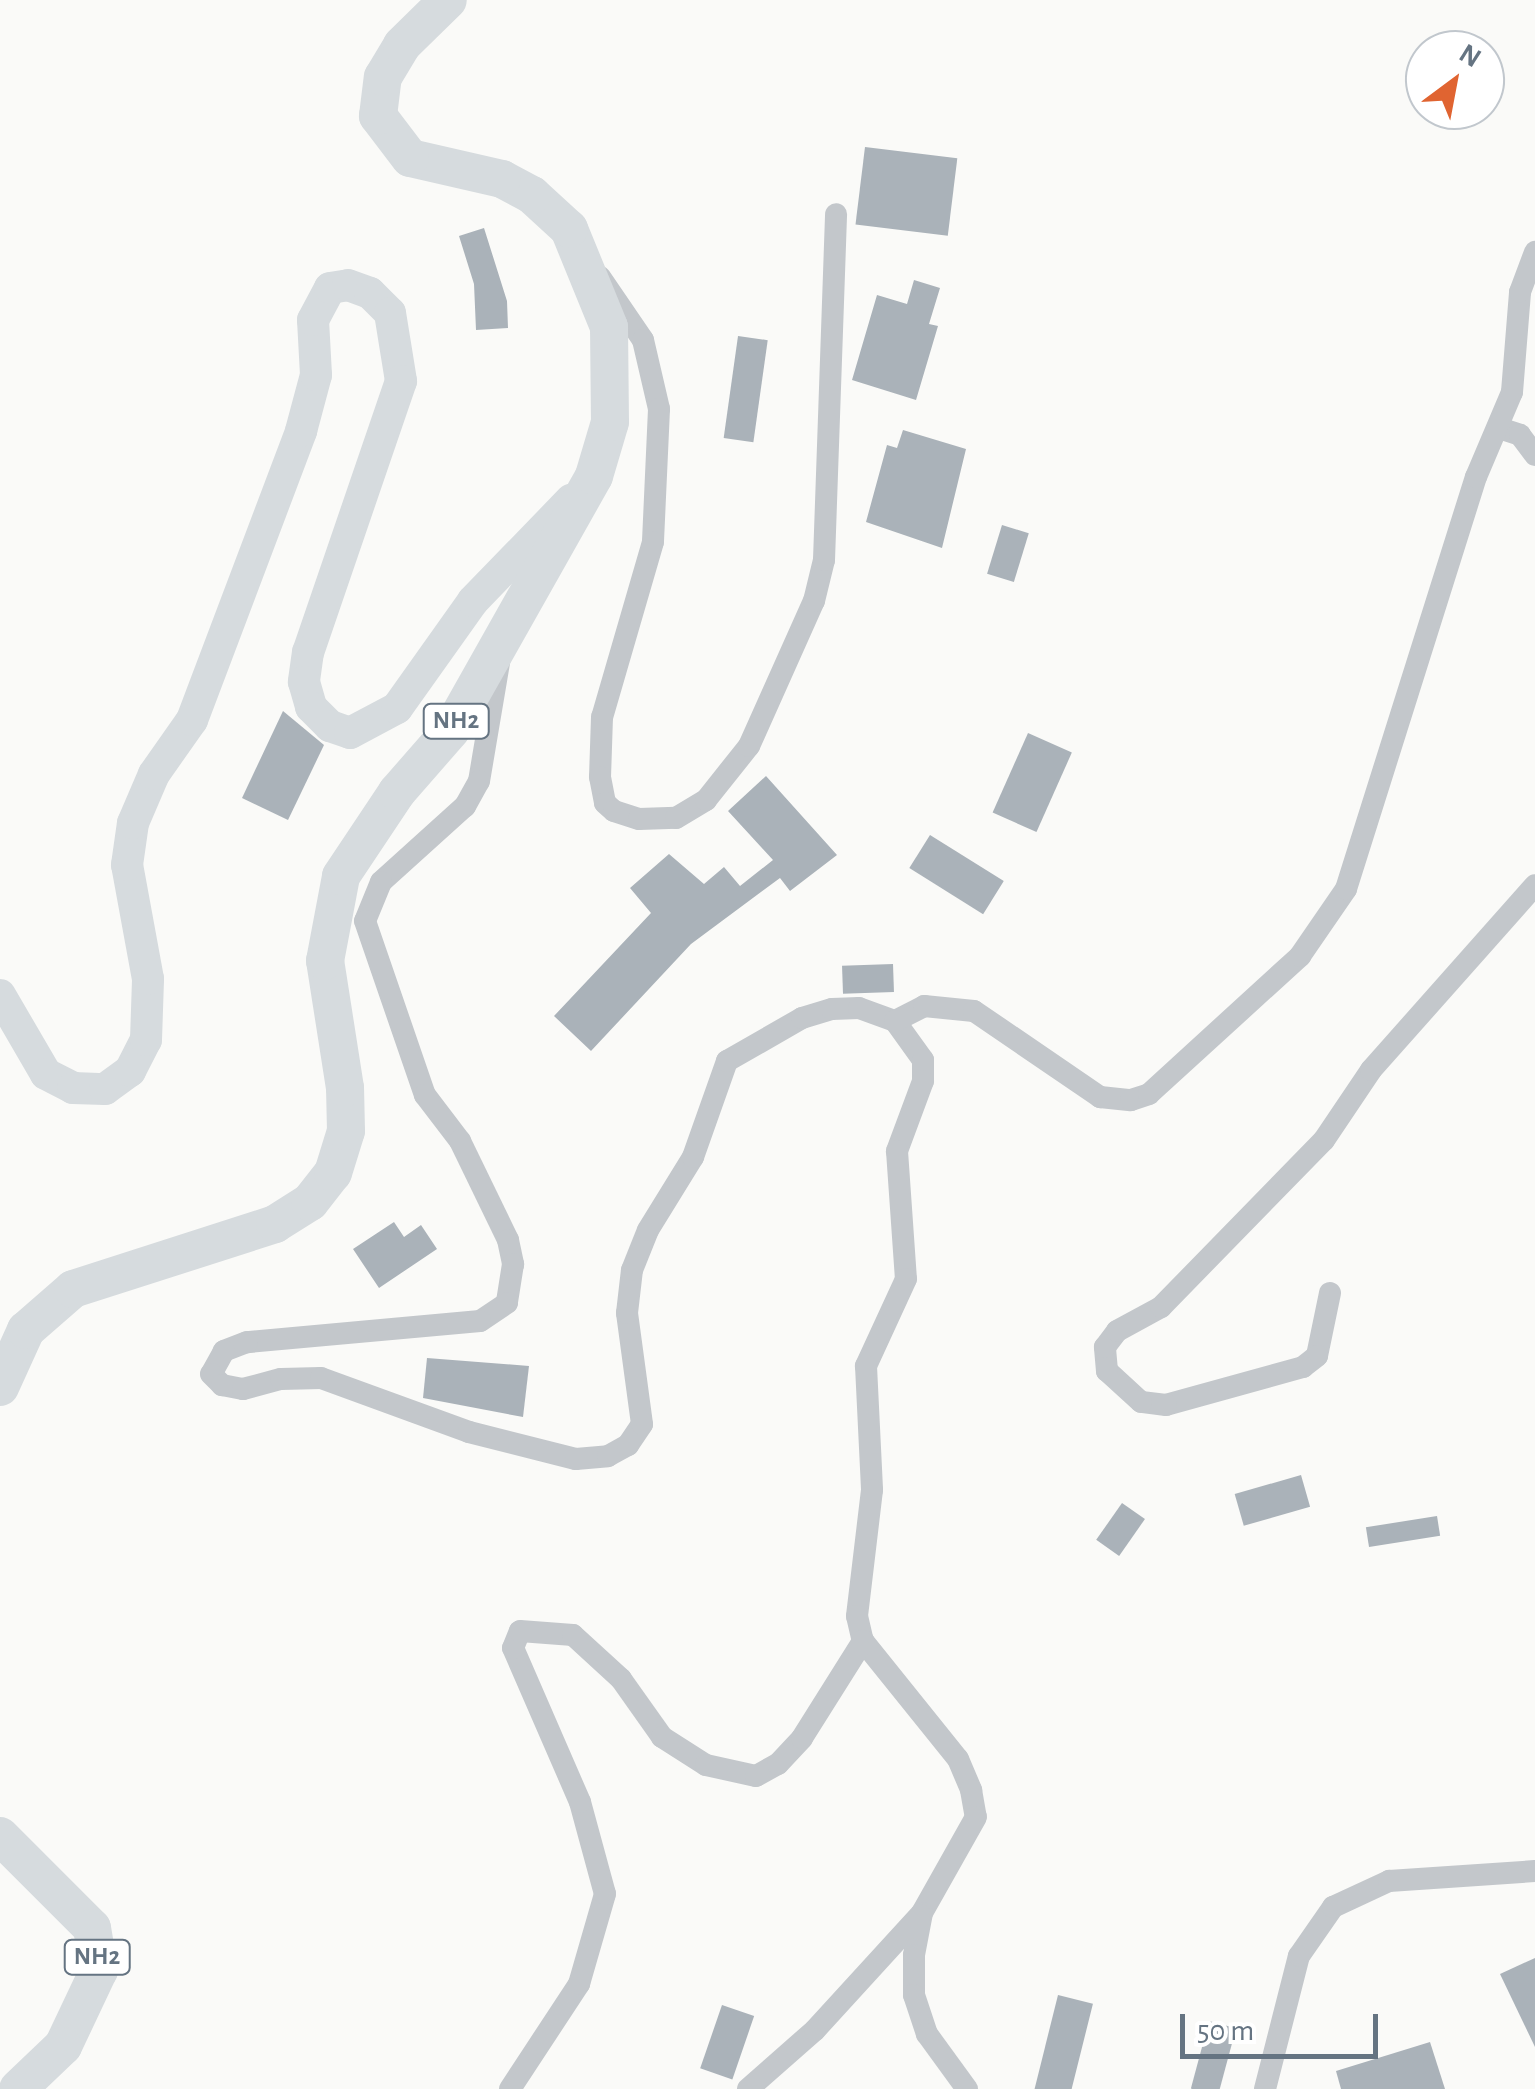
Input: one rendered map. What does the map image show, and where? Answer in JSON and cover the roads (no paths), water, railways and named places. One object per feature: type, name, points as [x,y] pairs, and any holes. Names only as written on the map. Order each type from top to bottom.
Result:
[{"type":"highway","name":"NH2","points":[[0,1387],[26,1330],[73,1288],[276,1224],[310,1202],[333,1173],[346,1131],[345,1088],[325,961],[342,876],[397,792],[451,730],[503,629],[594,476],[610,422],[610,327],[585,259],[569,229],[532,195],[502,179],[410,158],[386,132],[378,116],[383,77],[402,45],[448,0]]},
{"type":"highway","name":"NH2","points":[[0,1836],[92,1928],[99,1970],[63,2046],[18,2089]]},
{"type":"main road","points":[[0,995],[46,1074],[72,1088],[105,1089],[130,1071],[146,1040],[148,979],[128,865],[132,823],[154,774],[192,720],[301,432],[316,375],[312,320],[330,288],[348,285],[370,293],[390,313],[401,381],[308,652],[304,682],[311,707],[330,726],[350,734],[397,708],[473,601],[594,476]]},
{"type":"street","points":[[585,259],[642,340],[659,408],[653,542],[602,718],[600,777],[605,803],[614,811],[639,819],[676,818],[706,800],[749,746],[814,601],[824,560],[836,214]]},
{"type":"street","points":[[896,1021],[924,1006],[974,1011],[1100,1097],[1131,1100],[1149,1094],[1300,956],[1346,888],[1476,477],[1512,392],[1520,292],[1535,252]]},
{"type":"street","points":[[1499,428],[1520,434],[1535,455]]},
{"type":"street","points":[[503,629],[496,704],[479,781],[465,806],[382,882],[365,921],[426,1096],[460,1141],[508,1240],[513,1264],[507,1302],[480,1321],[247,1342],[213,1361],[212,1374],[222,1385],[243,1389],[281,1379],[321,1378],[469,1432],[576,1459],[608,1456],[628,1446],[642,1424],[627,1313],[632,1270],[648,1230],[693,1157],[727,1061],[788,1025],[832,1010],[859,1008],[896,1021],[922,1060],[923,1081],[898,1151],[906,1279],[866,1366],[872,1490],[857,1616],[862,1641],[958,1759],[971,1790],[976,1818],[922,1913],[814,2030],[748,2089]]},
{"type":"street","points":[[1330,1293],[1316,1356],[1303,1368],[1166,1405],[1142,1402],[1107,1372],[1104,1348],[1117,1330],[1161,1307],[1324,1140],[1371,1070],[1535,884]]},
{"type":"street","points":[[510,2089],[578,1984],[605,1894],[580,1802],[513,1648],[520,1631],[573,1634],[622,1679],[662,1737],[706,1764],[756,1776],[778,1764],[802,1738],[862,1641]]},
{"type":"street","points":[[1266,2089],[1300,1956],[1332,1907],[1389,1881],[1535,1871]]},
{"type":"street","points":[[922,1913],[914,1995],[927,2034],[967,2089]]}]
